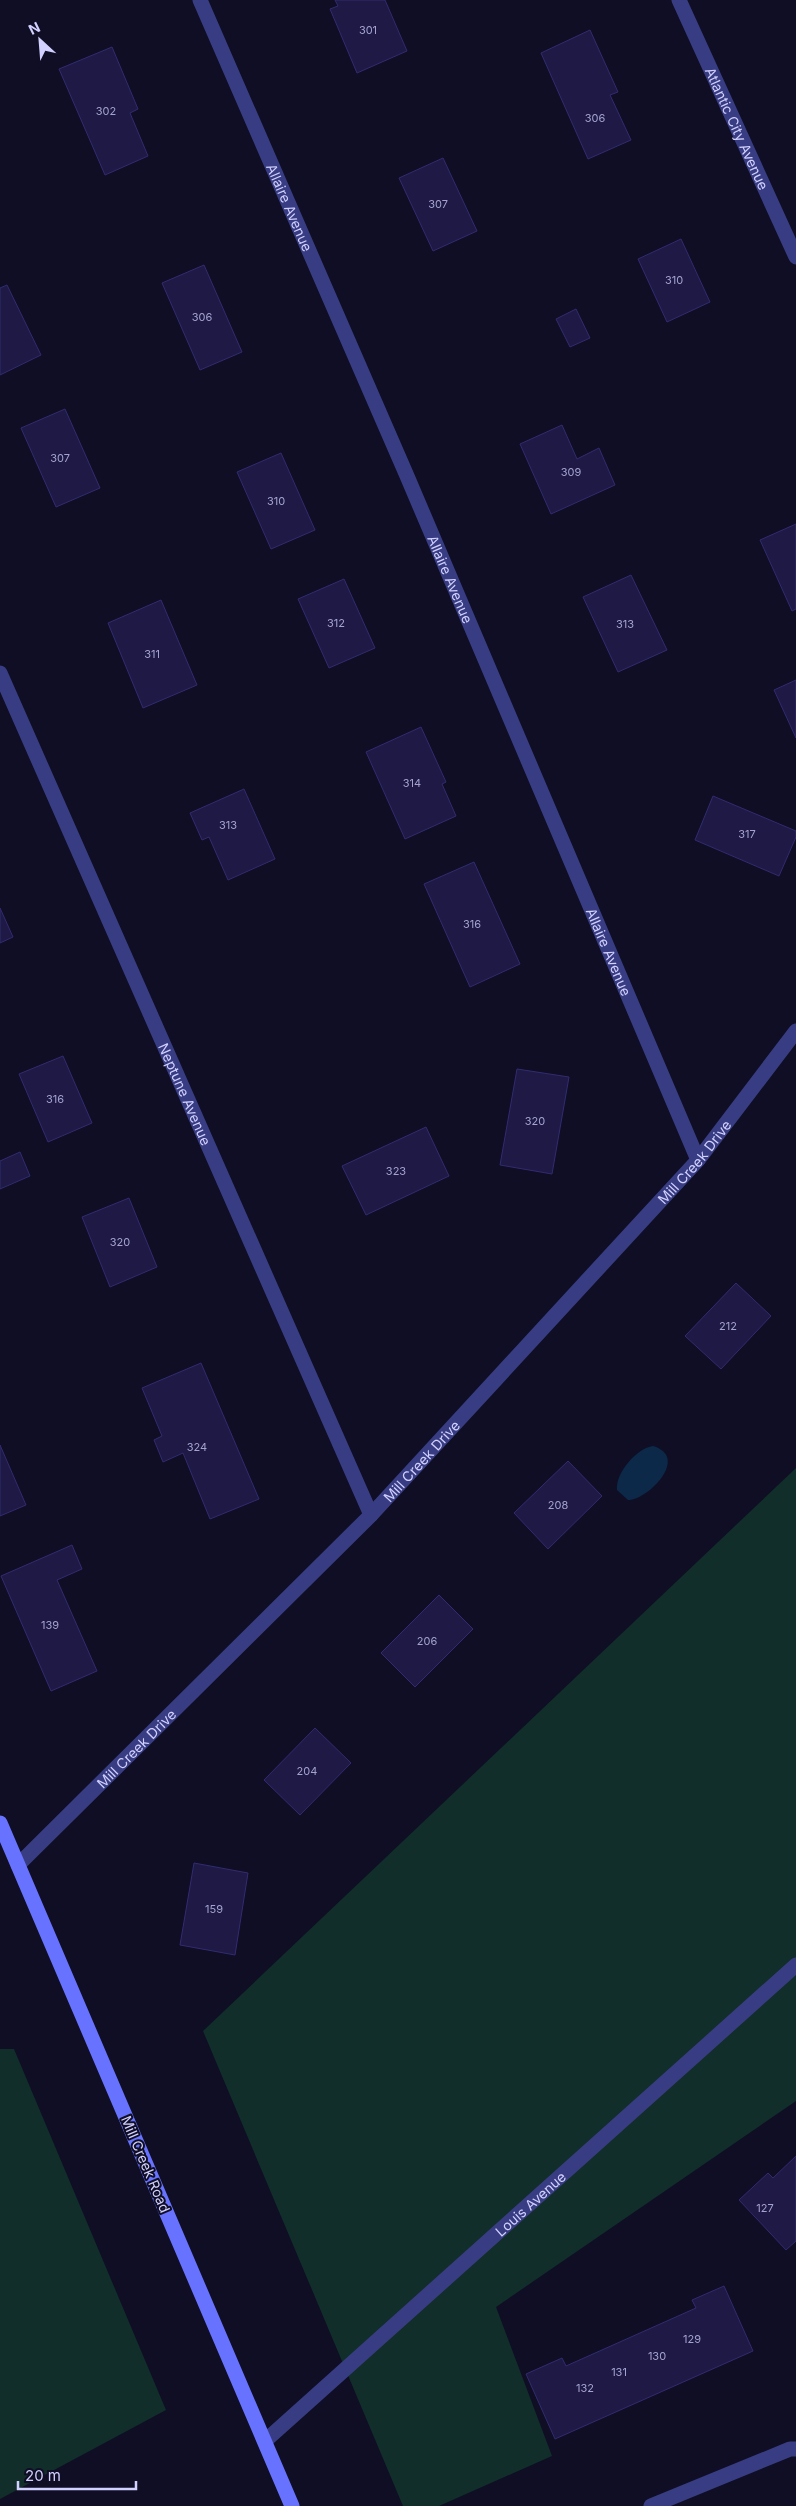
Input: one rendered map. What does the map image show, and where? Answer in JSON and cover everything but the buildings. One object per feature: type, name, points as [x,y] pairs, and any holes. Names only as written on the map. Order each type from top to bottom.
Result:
[{"type":"street","name":"Allaire Avenue","points":[[200,0],[407,476],[698,1160]]},
{"type":"street","name":"Atlantic City Avenue","points":[[679,0],[796,257]]},
{"type":"street","name":"Neptune Avenue","points":[[0,673],[371,1515]]},
{"type":"street","name":"Mill Creek Drive","points":[[18,1866],[371,1515],[698,1160],[796,1031]]},
{"type":"street","name":"Mill Creek Road","points":[[0,1823],[292,2506]]},
{"type":"street","name":"Louis Avenue","points":[[265,2441],[796,1965]]},
{"type":"street","points":[[651,2506],[790,2449],[796,2449]]},
{"type":"green space","points":[[796,1468],[796,2101],[496,2307],[552,2456],[439,2506],[403,2506],[203,2031]]},
{"type":"green space","points":[[0,2049],[14,2049],[166,2410],[0,2499]]},
{"type":"water","points":[[653,1446],[663,1451],[668,1459],[667,1468],[662,1477],[646,1493],[628,1500],[617,1490],[617,1483],[623,1469],[640,1451]]}]
